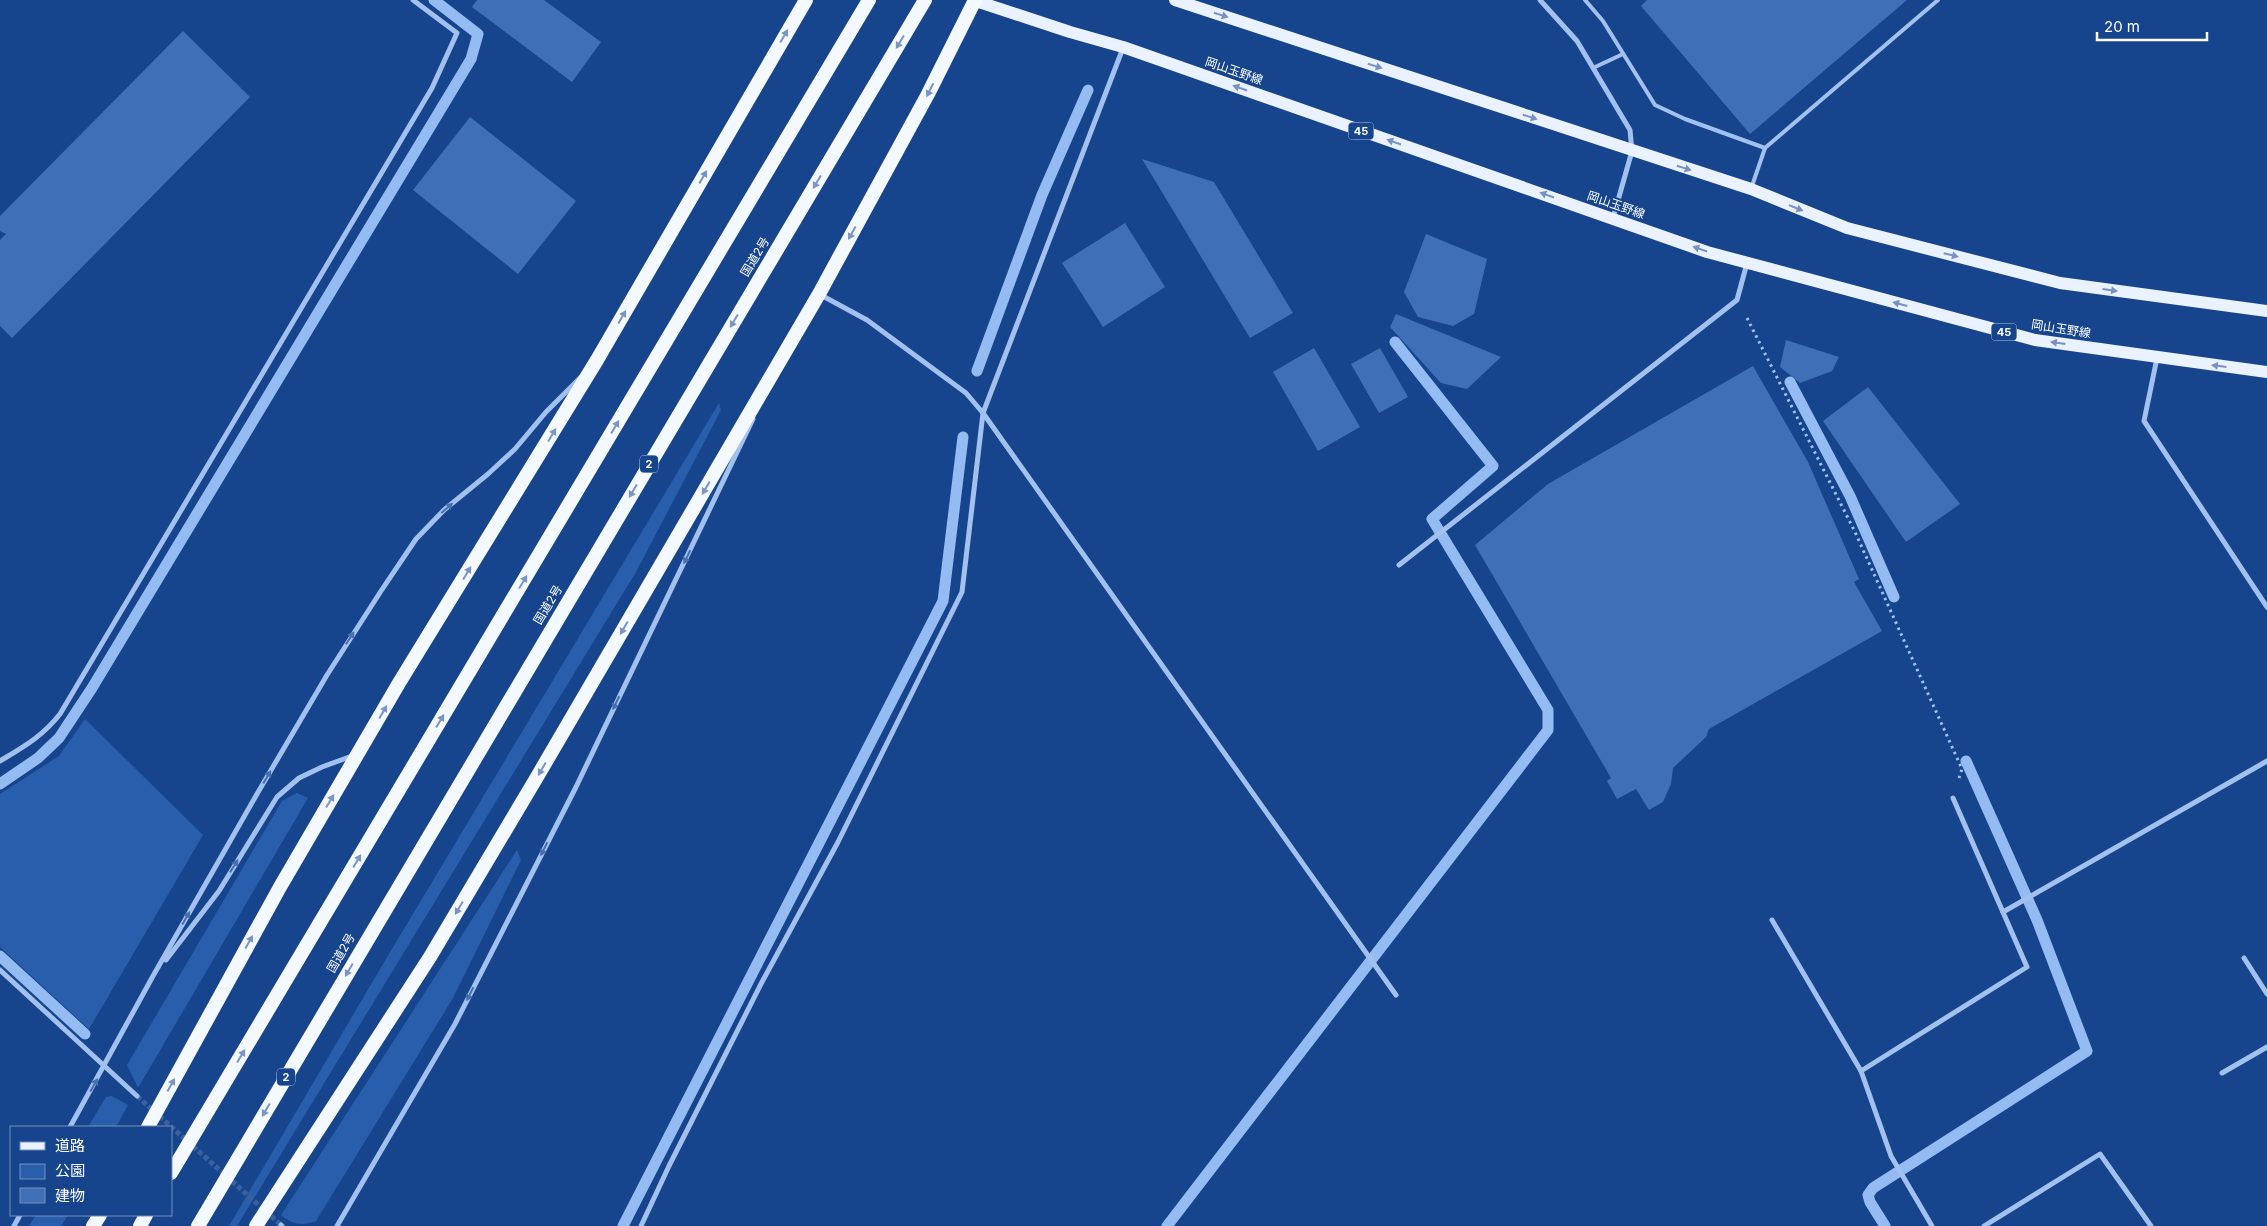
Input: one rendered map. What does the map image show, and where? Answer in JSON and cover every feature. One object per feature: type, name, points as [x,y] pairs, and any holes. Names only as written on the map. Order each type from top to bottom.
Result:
[{"type":"highway","points":[[149,1126],[280,887],[405,675],[598,360],[806,0]]},
{"type":"highway","points":[[172,1171],[869,0]]},
{"type":"highway","name":"国道2号","points":[[198,1226],[925,0]]},
{"type":"highway","points":[[256,1226],[430,958],[784,356],[928,94],[974,0]]},
{"type":"main road","name":"岡山玉野線","points":[[974,0],[1070,32],[1123,47],[1707,252],[2035,340],[2267,372]]},
{"type":"main road","points":[[1175,0],[1632,152],[1751,189],[1847,228],[2060,283],[2267,311]]},
{"type":"street","points":[[0,761],[34,741],[48,729],[60,714],[432,88],[458,33],[413,0]]},
{"type":"street","points":[[1540,0],[1577,41],[1630,130],[1632,152],[1613,219]]},
{"type":"street","points":[[641,1226],[686,1131],[762,982],[838,842],[962,592],[983,413],[1123,47]]},
{"type":"street","points":[[1399,565],[1737,300],[1747,263]]},
{"type":"street","points":[[819,294],[867,320],[966,393],[983,413],[1396,995]]},
{"type":"street","points":[[337,1226],[464,1007],[576,787],[784,356]]},
{"type":"street","points":[[2157,358],[2144,421],[2267,607]]},
{"type":"street","points":[[71,1126],[153,976],[327,675],[416,539],[444,510],[515,449],[546,412],[598,360]]},
{"type":"street","points":[[153,976],[219,891],[277,796],[299,778],[322,767],[358,754]]},
{"type":"street","points":[[2003,912],[2267,761]]},
{"type":"street","points":[[1861,1071],[2027,967],[1953,798]]},
{"type":"street","points":[[1772,920],[1861,1071],[1891,1156],[1932,1226]]},
{"type":"street","points":[[2244,958],[2267,994]]},
{"type":"street","points":[[0,970],[104,1068],[137,1096]]},
{"type":"street","points":[[2222,1073],[2267,1047]]},
{"type":"street","points":[[1984,1226],[2100,1154],[2151,1226]]},
{"type":"lane","points":[[1586,0],[1603,21],[1655,105],[1685,119],[1765,148]]},
{"type":"lane","points":[[1751,189],[1765,148],[1938,0]]},
{"type":"lane","points":[[1593,68],[1623,54]]},
{"type":"path","points":[[1737,300],[1855,532],[1962,769],[1953,798]]},
{"type":"green space","points":[[719,403],[721,410],[636,572],[237,1226],[229,1226],[383,964]]},
{"type":"green space","points":[[85,719],[203,835],[89,1029],[0,947],[0,794],[59,756]]},
{"type":"green space","points":[[297,793],[308,798],[138,1088],[127,1065],[282,801]]},
{"type":"green space","points":[[517,850],[521,860],[453,998],[316,1221],[298,1224],[285,1218],[281,1215]]},
{"type":"green space","points":[[112,1096],[128,1105],[117,1126],[89,1126],[106,1097]]},
{"type":"green space","points":[[35,1216],[67,1216],[61,1226],[29,1226]]},
{"type":"building","points":[[477,0],[544,0],[601,42],[572,82],[472,7]]},
{"type":"building","points":[[1647,0],[1907,0],[1750,134],[1641,6]]},
{"type":"building","points":[[183,31],[250,97],[12,338],[0,326],[0,240],[6,234],[0,231],[0,216]]},
{"type":"building","points":[[470,117],[576,201],[518,274],[413,190]]},
{"type":"building","points":[[1142,159],[1214,182],[1293,313],[1250,338]]},
{"type":"building","points":[[1125,223],[1165,287],[1103,327],[1062,263]]},
{"type":"building","points":[[1426,234],[1487,259],[1474,314],[1453,326],[1418,317],[1404,292]]},
{"type":"building","points":[[1396,314],[1501,357],[1467,389],[1441,383],[1390,327]]},
{"type":"building","points":[[1786,340],[1839,357],[1832,371],[1800,383],[1780,367]]},
{"type":"building","points":[[1314,348],[1360,427],[1318,451],[1273,372]]},
{"type":"building","points":[[1380,348],[1408,397],[1379,413],[1351,364]]},
{"type":"building","points":[[1753,366],[1808,462],[1859,579],[1854,582],[1882,631],[1709,729],[1706,737],[1673,768],[1671,784],[1663,802],[1649,810],[1636,789],[1617,799],[1607,781],[1611,778],[1475,545],[1548,484]]},
{"type":"building","points":[[1868,387],[1960,504],[1906,542],[1823,421]]},
{"type":"waterway","points":[[0,784],[38,758],[59,738],[92,688],[471,59],[478,34],[434,0]]},
{"type":"waterway","points":[[977,371],[1042,195],[1088,90]]},
{"type":"waterway","points":[[1167,1226],[1548,730],[1548,710],[1432,519],[1493,466],[1395,342]]},
{"type":"waterway","points":[[1790,382],[1850,496],[1894,597]]},
{"type":"waterway","points":[[623,1226],[943,601],[963,437]]},
{"type":"waterway","points":[[1885,1226],[1870,1202],[1868,1195],[1873,1188],[2087,1051],[2037,920],[1966,761]]},
{"type":"waterway","points":[[0,956],[85,1034]]},
{"type":"tunnel","points":[[137,1096],[170,1126]]},
{"type":"tunnel","points":[[172,1127],[281,1225]]}]
